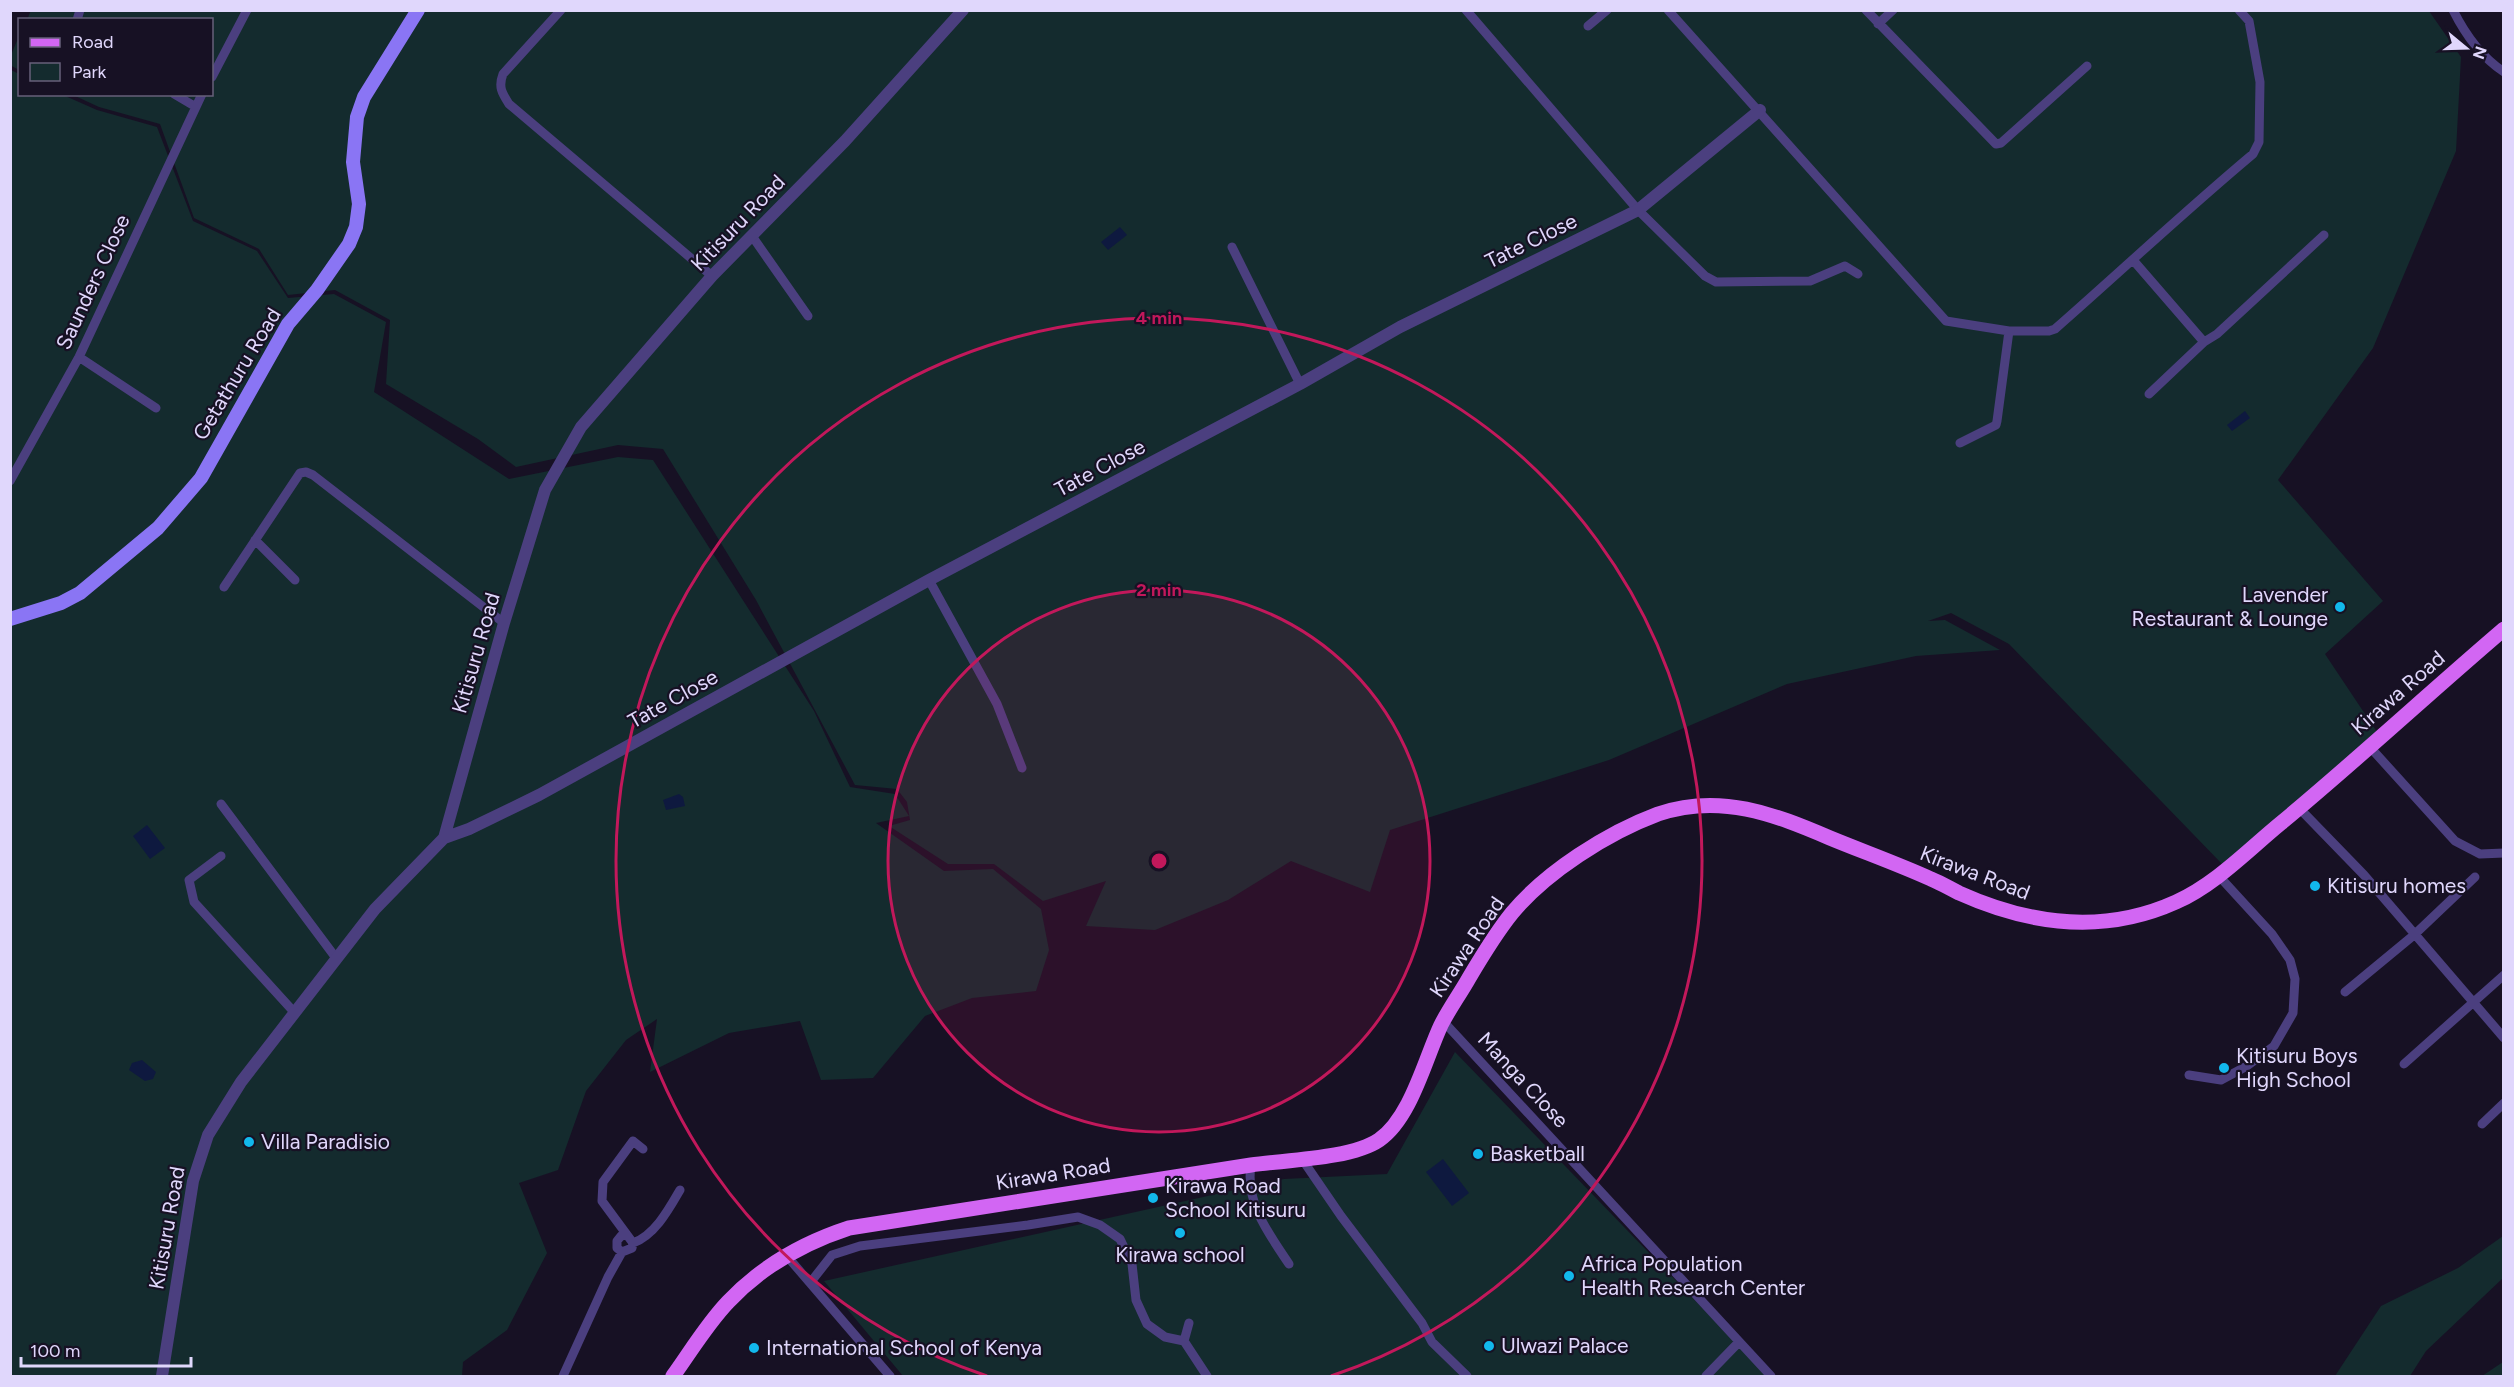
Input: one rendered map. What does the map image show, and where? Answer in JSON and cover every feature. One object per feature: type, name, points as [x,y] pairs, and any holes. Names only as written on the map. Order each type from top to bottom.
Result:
[{"type":"main road","name":"Getathuru Road","points":[[10,619],[61,603],[95,582],[158,528],[201,478],[288,324],[339,262],[349,244],[356,226],[359,204],[353,162],[357,117],[364,97],[418,10]]},
{"type":"main road","name":"Kirawa Road","points":[[673,1377],[727,1303],[754,1277],[786,1255],[828,1235],[871,1223],[1302,1159],[1361,1148],[1383,1137],[1392,1129],[1406,1106],[1443,1021],[1499,930],[1541,883],[1592,847],[1658,814],[1690,807],[1719,805],[1748,809],[1791,820],[1933,880],[1960,894],[2053,922],[2085,924],[2145,914],[2178,902],[2218,875],[2299,808],[2504,629]]},
{"type":"street","points":[[213,75],[247,10]]},
{"type":"street","points":[[561,10],[503,74],[500,83],[502,93],[509,104],[712,276]]},
{"type":"street","name":"Kitisuru Road","points":[[162,1377],[192,1181],[208,1135],[235,1090],[336,958],[375,909],[444,837],[504,623],[545,490],[580,427],[712,276],[845,141],[963,10]]},
{"type":"street","points":[[1466,10],[1638,210],[1705,276],[1716,282],[1810,281],[1845,266],[1858,274]]},
{"type":"street","points":[[1588,26],[1607,10]]},
{"type":"street","points":[[1668,10],[1760,110],[1946,321],[2009,332],[2055,329],[2172,222],[2253,154],[2259,142],[2260,82],[2249,21],[2239,10]]},
{"type":"street","points":[[1866,10],[1996,144],[2001,143],[2086,66]]},
{"type":"street","points":[[1878,24],[1893,10]]},
{"type":"street","points":[[2453,10],[2462,29],[2490,63],[2504,72]]},
{"type":"street","points":[[177,96],[196,107]]},
{"type":"street","name":"Saunders Close","points":[[10,481],[79,357],[201,96]]},
{"type":"street","name":"Tate Close","points":[[444,837],[469,829],[539,795],[929,580],[1300,384],[1400,327],[1638,210],[1760,110]]},
{"type":"street","points":[[2149,394],[2324,235]]},
{"type":"street","points":[[752,236],[808,316]]},
{"type":"street","points":[[1232,246],[1300,384]]},
{"type":"street","points":[[2133,260],[2204,342]]},
{"type":"street","points":[[1960,443],[1997,422],[2009,332]]},
{"type":"street","points":[[79,357],[156,408]]},
{"type":"street","points":[[224,587],[300,473],[306,472],[313,475],[504,623]]},
{"type":"street","points":[[255,540],[295,579]]},
{"type":"street","points":[[929,580],[997,704],[1022,768]]},
{"type":"street","points":[[2369,746],[2455,841],[2480,854],[2504,853]]},
{"type":"street","points":[[221,804],[336,958]]},
{"type":"street","points":[[2299,808],[2364,875],[2504,1038]]},
{"type":"street","points":[[221,856],[189,880],[194,902],[294,1012]]},
{"type":"street","points":[[2189,1075],[2221,1080],[2247,1066],[2274,1046],[2293,1013],[2295,979],[2290,960],[2272,934],[2218,875]]},
{"type":"street","points":[[2345,992],[2414,934],[2475,877]]},
{"type":"street","points":[[2404,1064],[2504,975]]},
{"type":"street","name":"Manga Close","points":[[1443,1021],[1771,1377]]},
{"type":"street","points":[[2482,1124],[2504,1103]]},
{"type":"street","points":[[563,1377],[608,1276],[622,1252],[632,1248],[630,1239],[602,1201],[603,1182],[633,1141],[643,1149]]},
{"type":"street","points":[[1302,1159],[1422,1323],[1432,1342],[1467,1377]]},
{"type":"street","points":[[1251,1165],[1249,1183],[1256,1210],[1289,1264]]},
{"type":"street","points":[[622,1252],[617,1248],[616,1241],[621,1236],[641,1240],[661,1220],[680,1190]]},
{"type":"street","points":[[810,1283],[832,1255],[860,1246],[1028,1226],[1078,1217],[1100,1225],[1120,1239],[1132,1264],[1136,1300],[1147,1324],[1165,1336],[1184,1341],[1207,1377]]},
{"type":"street","points":[[786,1255],[890,1377]]},
{"type":"street","points":[[1184,1341],[1189,1323]]},
{"type":"street","points":[[1706,1377],[1738,1343]]},
{"type":"green space","points":[[31,10],[364,12],[366,10],[2429,11],[2461,57],[2456,151],[2373,348],[2278,480],[2383,601],[2325,654],[2377,732],[2223,865],[2009,644],[1951,613],[1928,621],[1945,620],[2000,650],[1916,656],[1787,684],[1609,760],[1390,830],[1370,892],[1291,861],[1228,900],[1155,930],[1086,926],[1106,881],[1043,901],[994,864],[948,864],[889,826],[910,820],[907,802],[897,789],[855,785],[756,600],[663,449],[618,445],[516,467],[478,439],[386,384],[390,320],[335,290],[288,295],[259,249],[194,218],[160,124],[99,107],[75,96],[213,96],[213,18],[28,18]]},
{"type":"green space","points":[[18,38],[18,69],[10,65],[11,55]]},
{"type":"green space","points":[[11,70],[18,74],[18,96],[65,96],[97,110],[157,127],[193,221],[257,251],[288,298],[334,294],[386,322],[374,392],[509,479],[618,457],[653,460],[814,711],[850,787],[895,794],[909,816],[876,823],[944,871],[993,869],[1041,909],[1049,950],[1036,991],[972,998],[925,1016],[873,1078],[821,1080],[800,1021],[729,1033],[650,1072],[657,1019],[626,1040],[586,1091],[558,1170],[519,1183],[547,1253],[507,1330],[463,1362],[462,1376],[11,1376]]},
{"type":"green space","points":[[1455,1052],[1768,1376],[903,1376],[824,1281],[1284,1179],[1387,1174]]},
{"type":"green space","points":[[2503,1236],[2503,1278],[2426,1351],[2410,1376],[2335,1376],[2381,1306],[2458,1268]]},
{"type":"green space","points":[[2503,1362],[2503,1376],[2482,1376]]},
{"type":"water","points":[[1120,227],[1127,235],[1108,250],[1101,242]]},
{"type":"water","points":[[2245,411],[2250,418],[2232,431],[2227,425]]},
{"type":"water","points":[[679,794],[683,797],[685,806],[666,810],[663,800]]},
{"type":"water","points":[[147,825],[165,848],[150,859],[133,836]]},
{"type":"water","points":[[142,1060],[156,1072],[153,1079],[145,1081],[129,1070],[132,1063]]},
{"type":"water","points":[[1443,1159],[1469,1193],[1452,1206],[1426,1172]]},
{"type":"place","name":"Lavender Restaurant & Lounge","points":[[2340,607]]},
{"type":"place","name":"Kitisuru homes","points":[[2315,886]]},
{"type":"place","name":"Kitisuru Boys High School","points":[[2224,1068]]},
{"type":"place","name":"Villa Paradisio","points":[[249,1142]]},
{"type":"place","name":"Basketball","points":[[1478,1154]]},
{"type":"place","name":"Kirawa Road School Kitisuru","points":[[1153,1198]]},
{"type":"place","name":"Kirawa school","points":[[1180,1233]]},
{"type":"place","name":"Africa Population Health Research Center","points":[[1569,1276]]},
{"type":"place","name":"Ulwazi Palace","points":[[1489,1346]]},
{"type":"place","name":"International School of Kenya","points":[[754,1348]]}]
